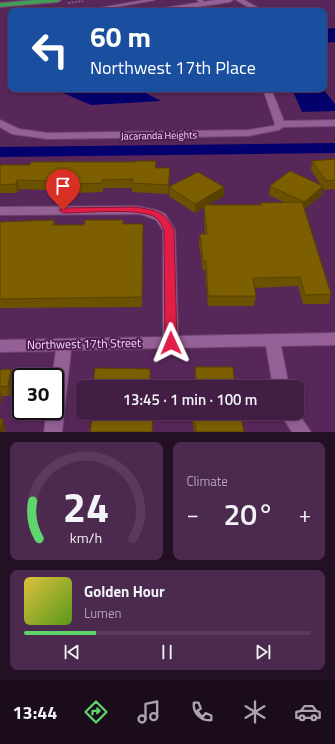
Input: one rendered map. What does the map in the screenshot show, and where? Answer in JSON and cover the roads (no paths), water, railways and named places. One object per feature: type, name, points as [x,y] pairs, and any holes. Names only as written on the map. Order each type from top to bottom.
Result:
[{"type":"highway","points":[[0,5],[58,0]]},
{"type":"street","points":[[172,8],[202,2],[230,0]]},
{"type":"street","points":[[239,0],[254,8]]},
{"type":"street","points":[[268,92],[280,124]]},
{"type":"street","name":"Jacaranda Heights","points":[[0,124],[16,132],[48,136],[248,133],[276,128],[280,124],[335,123]]},
{"type":"street","points":[[0,211],[136,210],[155,213],[164,219],[168,226],[171,343]]},
{"type":"street","name":"Northwest 17th Street","points":[[0,346],[335,339]]},
{"type":"street","points":[[272,340],[280,380]]},
{"type":"street","points":[[54,432],[64,344]]},
{"type":"street","points":[[293,420],[302,432]]},
{"type":"lane","points":[[103,8],[153,0]]},
{"type":"waterway","points":[[0,152],[335,148]]}]
